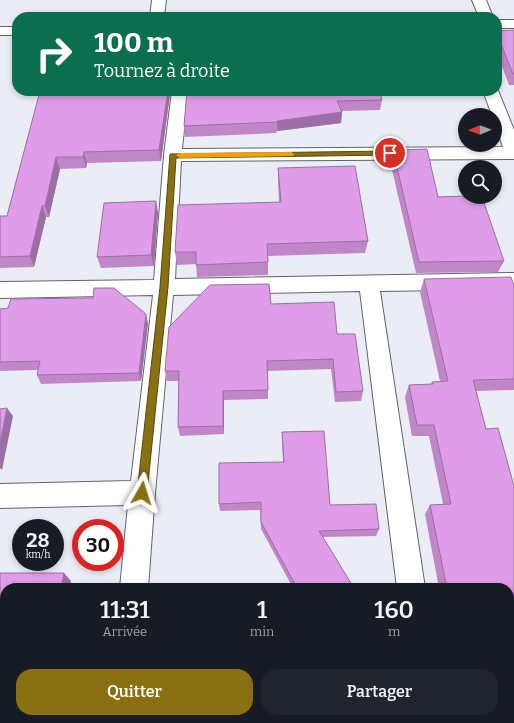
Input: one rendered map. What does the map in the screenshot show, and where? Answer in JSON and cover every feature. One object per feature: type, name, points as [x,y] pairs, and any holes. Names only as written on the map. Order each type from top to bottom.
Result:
[{"type":"street","points":[[158,12],[159,0]]},
{"type":"street","points":[[479,0],[484,12]]},
{"type":"street","points":[[502,24],[514,24]]},
{"type":"street","points":[[1,32],[12,31]]},
{"type":"street","points":[[134,583],[142,493],[164,287],[173,155],[179,96]]},
{"type":"street","points":[[173,155],[514,152],[493,96]]},
{"type":"street","points":[[0,290],[514,281]]},
{"type":"street","points":[[369,283],[411,583]]},
{"type":"street","points":[[0,496],[142,493]]},
{"type":"building","points":[[514,30],[514,74],[502,46],[502,31]]},
{"type":"building","points":[[39,96],[167,96],[159,150],[84,152],[83,157],[56,157],[45,206],[42,206],[30,256],[0,257],[0,216],[7,216]]},
{"type":"building","points":[[187,96],[381,96],[382,100],[337,101],[342,112],[277,122],[184,126]]},
{"type":"building","points":[[427,149],[438,197],[458,196],[458,204],[484,204],[504,261],[419,262],[393,150]]},
{"type":"building","points":[[355,166],[368,241],[267,244],[268,262],[196,265],[196,252],[175,252],[178,205],[281,202],[278,168]]},
{"type":"building","points":[[156,201],[151,255],[97,257],[104,203]]},
{"type":"building","points":[[511,277],[514,285],[514,379],[473,380],[486,429],[498,428],[514,486],[514,583],[446,583],[430,505],[451,504],[434,425],[417,425],[409,385],[433,384],[432,382],[448,381],[424,279]]},
{"type":"building","points":[[269,284],[271,304],[334,302],[337,334],[355,334],[363,391],[336,392],[333,359],[267,361],[268,390],[223,391],[223,426],[178,427],[179,371],[165,371],[169,327],[210,285]]},
{"type":"building","points":[[94,288],[114,288],[146,314],[139,373],[37,375],[40,361],[0,362],[0,309],[8,308],[11,299],[93,298]]},
{"type":"building","points":[[7,408],[0,443],[0,409]]},
{"type":"building","points":[[324,431],[330,505],[376,504],[379,529],[319,531],[351,583],[294,583],[261,522],[261,502],[219,504],[219,463],[284,462],[282,432]]},
{"type":"building","points":[[0,573],[64,573],[62,583],[0,583]]},
{"type":"slow traffic","points":[[180,155],[291,154]]},
{"type":"route","points":[[142,493],[164,287],[173,155],[390,153]]}]
